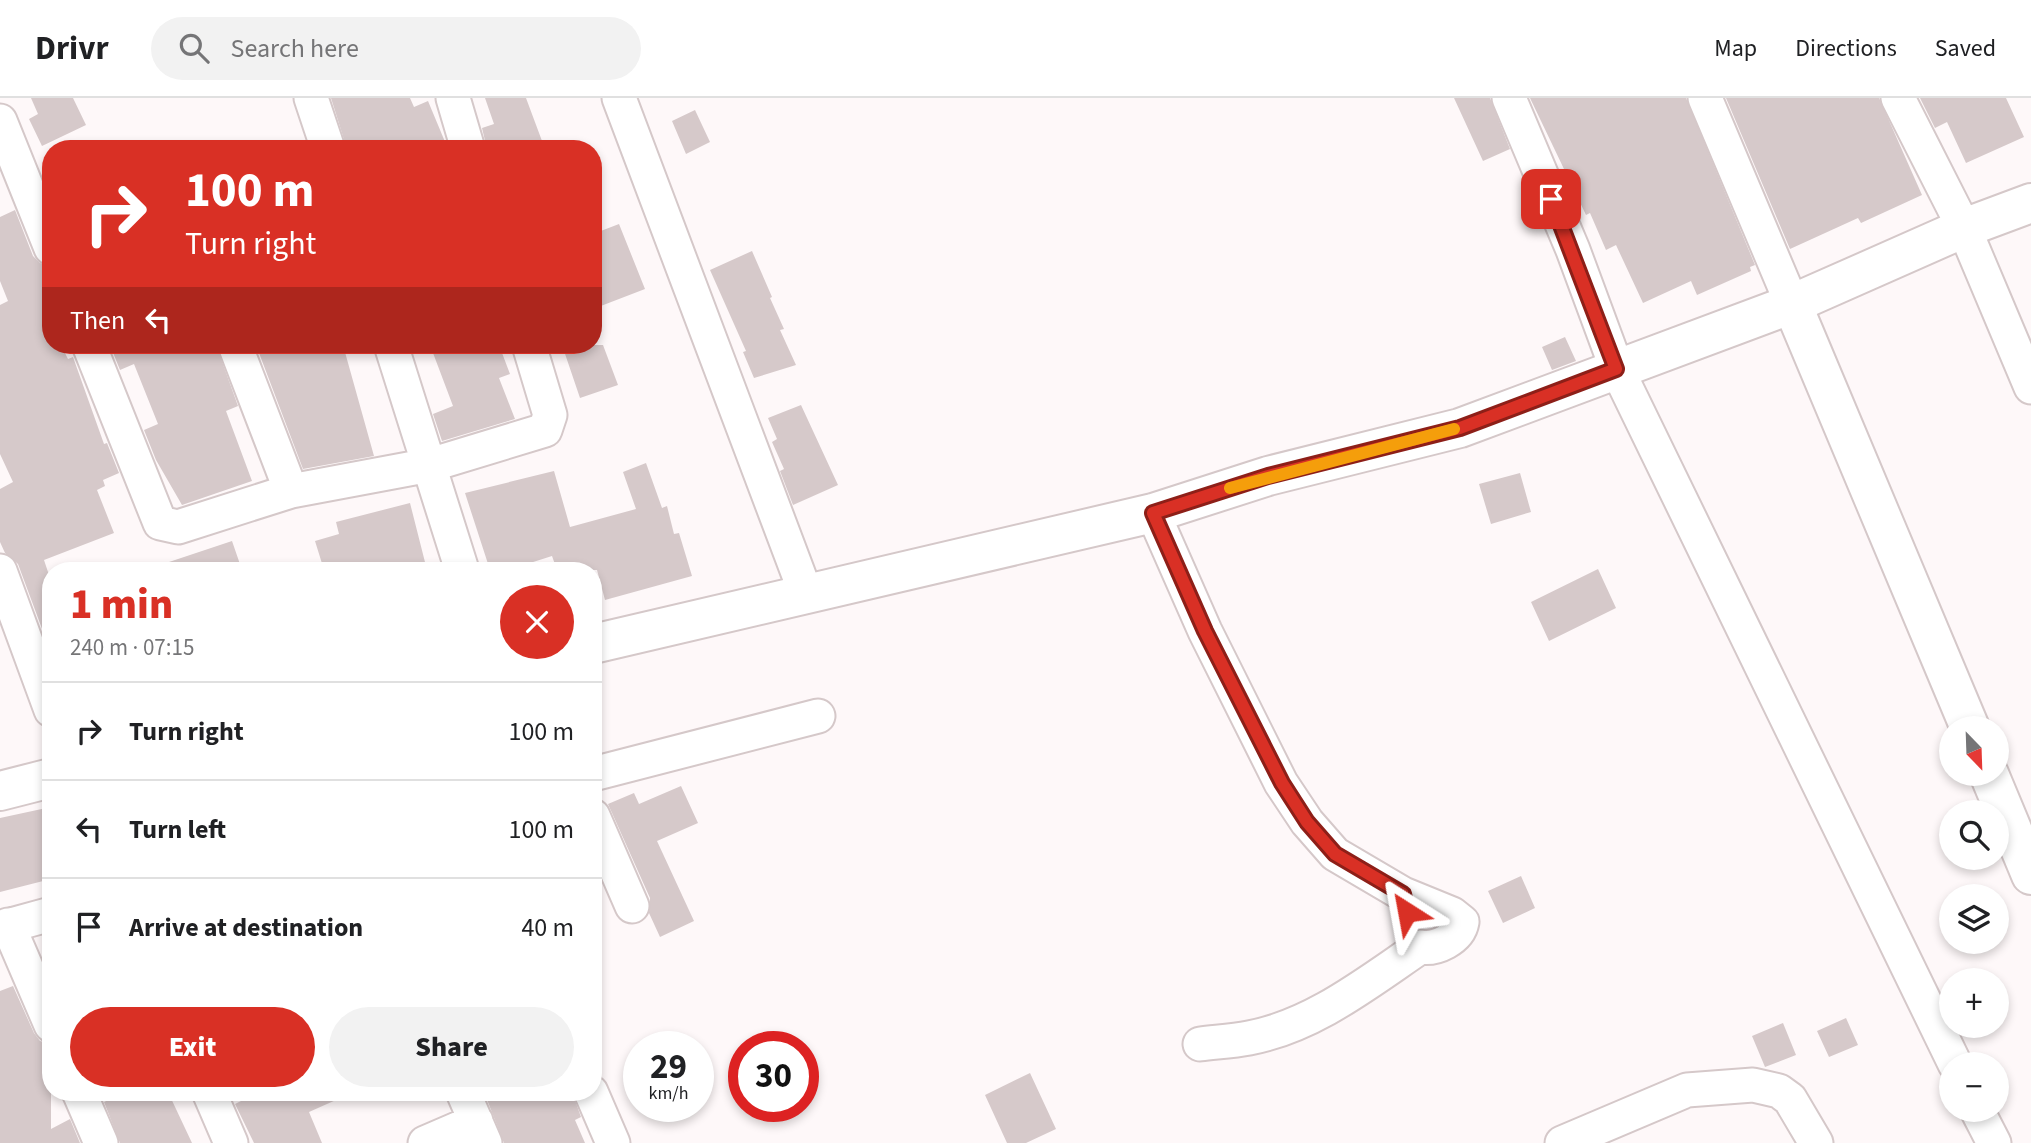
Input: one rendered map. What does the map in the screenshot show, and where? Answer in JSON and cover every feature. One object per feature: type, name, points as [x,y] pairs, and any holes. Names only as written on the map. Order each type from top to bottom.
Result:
[{"type":"street","points":[[312,98],[325,140]]},
{"type":"street","points":[[453,98],[465,140]]},
{"type":"street","points":[[619,98],[806,594]]},
{"type":"street","points":[[1509,98],[1573,250],[1616,369],[1949,1052]]},
{"type":"street","points":[[1706,98],[1965,716]]},
{"type":"street","points":[[1898,98],[1964,228],[2031,387]]},
{"type":"street","points":[[0,121],[42,226]]},
{"type":"street","points":[[602,642],[1153,513],[1268,476],[1460,428],[1793,304],[1964,228],[2031,203]]},
{"type":"street","points":[[93,354],[160,523],[178,527],[290,491],[430,466],[545,430],[551,415],[532,354]]},
{"type":"street","points":[[238,354],[290,491]]},
{"type":"street","points":[[394,354],[460,562]]},
{"type":"street","points":[[1153,513],[1211,643],[1282,783],[1307,822],[1335,854],[1403,894],[1452,914],[1462,922],[1461,930],[1452,938],[1427,948],[1420,947],[1350,995],[1279,1030],[1250,1038],[1200,1044]]},
{"type":"street","points":[[0,571],[42,685]]},
{"type":"street","points":[[602,772],[818,716]]},
{"type":"street","points":[[0,791],[42,780]]},
{"type":"street","points":[[1994,786],[2031,875]]},
{"type":"street","points":[[602,837],[632,906]]},
{"type":"street","points":[[1403,894],[1411,931],[1420,947]]},
{"type":"street","points":[[42,916],[4,926],[42,1006]]},
{"type":"street","points":[[1562,1143],[1687,1090],[1753,1085],[1779,1091],[1790,1099],[1816,1143]]},
{"type":"street","points":[[83,1101],[101,1143]]},
{"type":"street","points":[[213,1101],[230,1143]]},
{"type":"street","points":[[595,1101],[613,1143]]},
{"type":"street","points":[[425,1143],[475,1119]]},
{"type":"street","points":[[1983,1122],[1993,1143]]},
{"type":"building","points":[[31,98],[73,98],[86,125],[55,140],[42,140],[42,146],[29,119],[38,114]]},
{"type":"building","points":[[331,98],[410,98],[414,107],[428,101],[444,140],[344,140]]},
{"type":"building","points":[[485,98],[526,98],[542,140],[485,140],[482,128],[494,124]]},
{"type":"building","points":[[1454,98],[1490,98],[1510,149],[1483,161]]},
{"type":"building","points":[[1530,98],[1686,98],[1755,265],[1750,267],[1751,271],[1697,295],[1691,281],[1643,303],[1616,245],[1606,250],[1590,213],[1586,215]]},
{"type":"building","points":[[1726,98],[1879,98],[1922,195],[1861,223],[1858,218],[1790,249]]},
{"type":"building","points":[[1920,98],[2006,98],[2024,137],[1966,163],[1947,122],[1935,128]]},
{"type":"building","points":[[695,110],[710,142],[686,154],[672,121]]},
{"type":"building","points":[[15,210],[33,256],[42,264],[42,354],[66,354],[68,359],[73,357],[104,444],[107,443],[119,473],[103,480],[105,486],[97,490],[114,533],[42,562],[42,629],[18,564],[5,553],[0,542],[0,489],[13,482],[0,454],[0,305],[8,301],[0,281],[0,217]]},
{"type":"building","points":[[619,224],[645,289],[602,306],[602,231]]},
{"type":"building","points":[[752,251],[784,329],[780,330],[796,365],[754,378],[743,352],[746,351],[710,270]]},
{"type":"building","points":[[1565,337],[1576,361],[1552,370],[1542,347]]},
{"type":"building","points":[[603,345],[618,385],[580,398],[565,354],[602,354]]},
{"type":"building","points":[[114,354],[219,354],[238,406],[226,411],[252,481],[182,505],[156,460],[144,430],[158,424],[134,364],[120,370]]},
{"type":"building","points":[[259,354],[346,354],[374,456],[303,469]]},
{"type":"building","points":[[433,354],[502,354],[510,374],[499,378],[515,419],[442,441],[433,414],[453,406]]},
{"type":"building","points":[[801,405],[838,485],[793,505],[780,471],[784,469],[772,442],[777,439],[768,418]]},
{"type":"building","points":[[646,463],[662,508],[667,506],[674,534],[679,533],[692,576],[605,600],[602,589],[602,562],[554,562],[552,556],[533,562],[487,562],[465,493],[554,471],[570,527],[636,509],[623,472]]},
{"type":"building","points":[[1520,473],[1531,512],[1491,524],[1479,484]]},
{"type":"building","points":[[410,503],[425,562],[322,562],[315,541],[339,534],[336,522]]},
{"type":"building","points":[[232,541],[239,562],[169,562]]},
{"type":"building","points":[[1598,569],[1616,608],[1549,641],[1531,602]]},
{"type":"building","points":[[681,786],[698,823],[657,841],[694,921],[660,937],[649,913],[650,898],[608,804],[634,793],[639,804]]},
{"type":"building","points":[[42,809],[42,881],[0,892],[0,818]]},
{"type":"building","points":[[1521,876],[1535,908],[1503,923],[1488,891]]},
{"type":"building","points":[[13,986],[34,1033],[42,1042],[42,1101],[51,1101],[51,1129],[70,1119],[80,1143],[0,1143],[0,991]]},
{"type":"building","points":[[1846,1018],[1858,1045],[1829,1057],[1817,1031]]},
{"type":"building","points":[[1783,1023],[1796,1055],[1765,1067],[1752,1036]]},
{"type":"building","points":[[1030,1073],[1056,1129],[1026,1143],[1007,1143],[985,1095]]},
{"type":"building","points":[[172,1101],[192,1143],[120,1143],[104,1102]]},
{"type":"building","points":[[241,1101],[334,1101],[309,1112],[322,1143],[254,1143],[235,1104]]},
{"type":"building","points":[[488,1101],[575,1101],[581,1117],[575,1120],[585,1143],[504,1143]]},
{"type":"slow traffic","points":[[1230,488],[1454,429]]},
{"type":"route","points":[[1407,912],[1403,894],[1335,854],[1307,822],[1282,783],[1205,631],[1153,513],[1268,476],[1460,428],[1616,369],[1573,250],[1551,199]]}]
